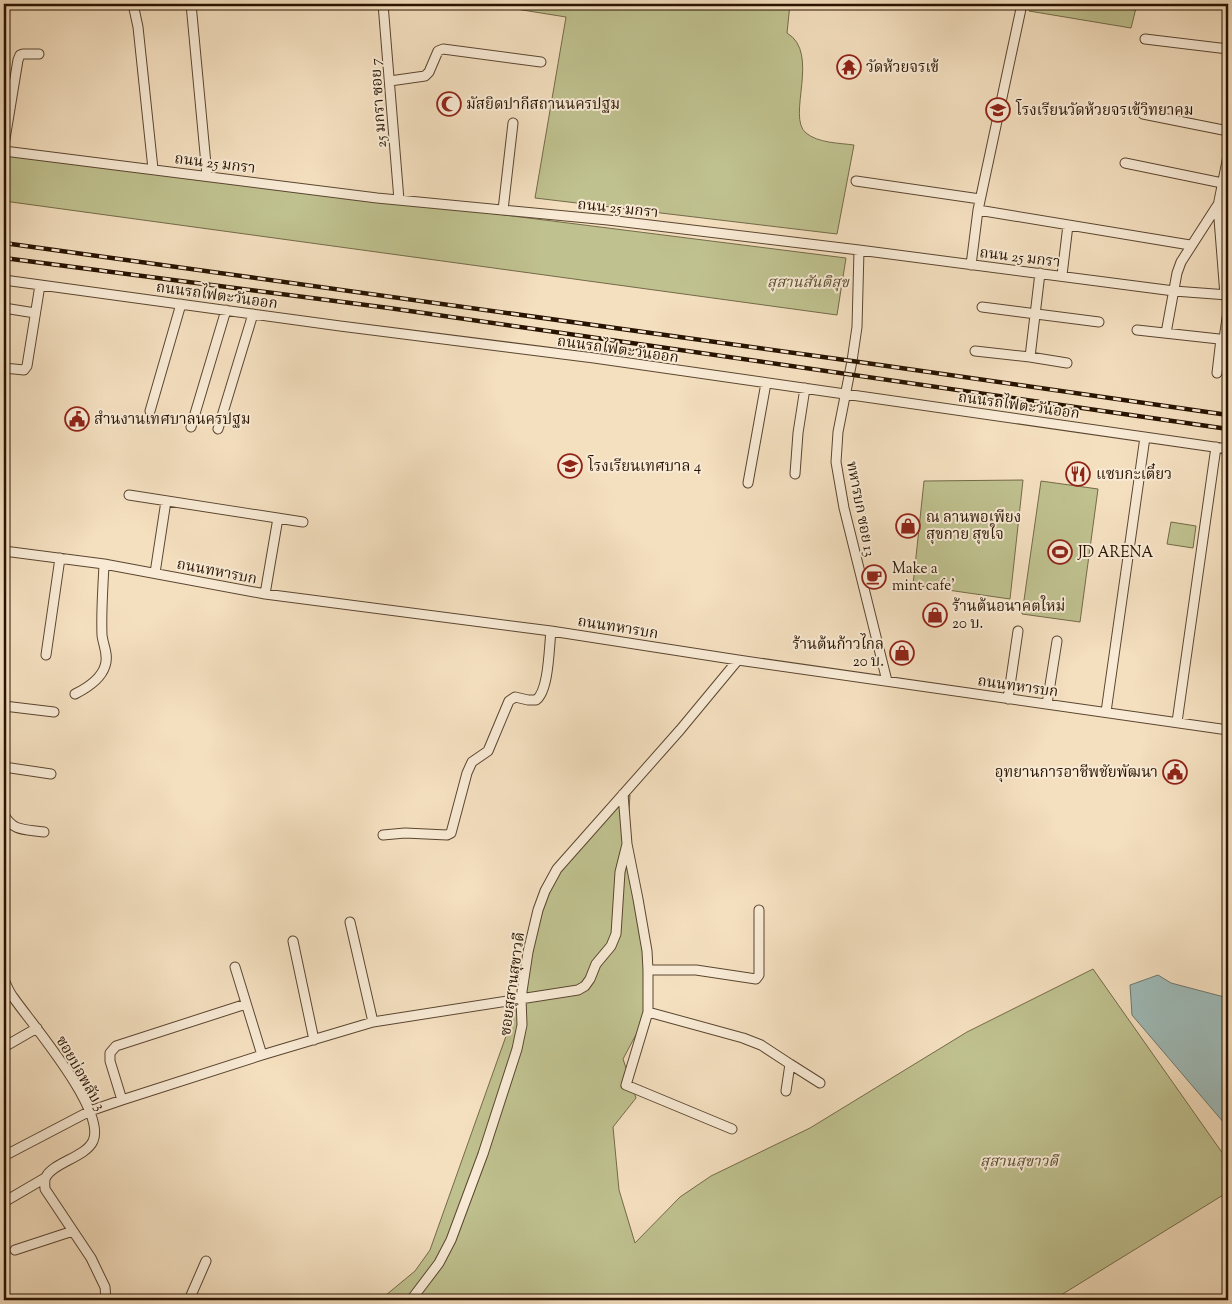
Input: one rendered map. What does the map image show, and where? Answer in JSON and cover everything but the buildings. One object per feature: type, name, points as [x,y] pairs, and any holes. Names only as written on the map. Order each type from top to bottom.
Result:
[{"type":"street","points":[[134,4],[153,169]]},
{"type":"street","points":[[192,4],[207,175]]},
{"type":"street","name":"25 มกรา ซอย 7","points":[[383,4],[399,200]]},
{"type":"street","points":[[971,265],[980,199],[1022,4]]},
{"type":"street","points":[[1145,39],[1228,49]]},
{"type":"street","points":[[390,81],[425,76],[429,72],[438,51],[443,49],[541,62]]},
{"type":"street","points":[[4,145],[18,60],[20,55],[23,54],[39,54]]},
{"type":"street","points":[[1143,114],[1228,131]]},
{"type":"street","points":[[503,210],[513,123]]},
{"type":"street","name":"ถนน 25 มกรา","points":[[4,151],[399,200],[608,220],[1227,295]]},
{"type":"street","points":[[1166,333],[1181,262],[1190,245],[1199,236],[1218,206],[1226,184],[1228,156]]},
{"type":"street","points":[[1125,163],[1226,184]]},
{"type":"street","points":[[856,181],[980,199]]},
{"type":"street","points":[[1218,206],[1227,295]]},
{"type":"street","points":[[978,210],[1190,245]]},
{"type":"street","points":[[1062,276],[1068,225]]},
{"type":"street","name":"ทหารบก ซอย 13","points":[[859,250],[857,327],[838,432],[836,462],[844,508],[886,682]]},
{"type":"street","points":[[1030,357],[1040,273]]},
{"type":"street","name":"ถนนรถไฟตะวันออก","points":[[4,280],[805,388],[1228,448]]},
{"type":"street","points":[[4,368],[24,370],[27,366],[40,285]]},
{"type":"street","points":[[150,411],[181,304]]},
{"type":"street","points":[[982,307],[1099,322]]},
{"type":"street","points":[[4,308],[35,313]]},
{"type":"street","points":[[191,427],[226,310]]},
{"type":"street","points":[[1217,373],[1228,311]]},
{"type":"street","points":[[218,429],[252,314]]},
{"type":"street","points":[[1137,330],[1224,339]]},
{"type":"street","points":[[975,351],[1067,363]]},
{"type":"street","points":[[748,483],[766,383]]},
{"type":"street","points":[[795,474],[798,433],[805,388]]},
{"type":"street","points":[[1106,712],[1145,437]]},
{"type":"street","points":[[1177,722],[1216,447]]},
{"type":"street","points":[[129,495],[303,522]]},
{"type":"street","points":[[155,573],[166,501]]},
{"type":"street","points":[[265,594],[278,518]]},
{"type":"street","name":"ถนนทหารบก","points":[[4,551],[104,564],[265,594],[551,631],[886,682],[1228,730]]},
{"type":"street","points":[[46,655],[60,558]]},
{"type":"street","points":[[74,694],[83,690],[101,676],[106,665],[102,637],[104,564]]},
{"type":"street","points":[[383,835],[405,833],[451,834],[467,773],[472,762],[488,751],[509,701],[515,697],[532,701],[541,694],[551,631]]},
{"type":"street","points":[[1008,699],[1018,632]]},
{"type":"street","points":[[1048,704],[1057,641]]},
{"type":"street","name":"ซอยสุสานสุขาวดี","points":[[411,1300],[439,1263],[451,1240],[483,1154],[517,1049],[522,1025],[521,998],[528,952],[538,910],[545,891],[557,869],[680,730],[738,660]]},
{"type":"street","points":[[4,706],[54,712]]},
{"type":"street","points":[[4,767],[51,774]]},
{"type":"street","points":[[623,794],[626,844],[638,899],[647,951],[648,970],[648,1012],[626,1085],[732,1129]]},
{"type":"street","points":[[4,815],[15,828],[44,832]]},
{"type":"street","points":[[4,1156],[90,1111],[262,1055],[372,1022],[578,990],[585,986],[590,979],[596,964],[611,946],[616,934],[620,872],[626,844]]},
{"type":"street","points":[[648,970],[696,970],[756,979],[759,974],[759,910]]},
{"type":"street","points":[[350,922],[372,1022]]},
{"type":"street","points":[[292,941],[314,1040]]},
{"type":"street","points":[[235,967],[262,1055]]},
{"type":"street","name":"ซอยบ่อพลับ 3","points":[[4,980],[8,998],[37,1028],[72,1079],[90,1111],[95,1128],[95,1138],[90,1147],[50,1172],[45,1178],[4,1202]]},
{"type":"street","points":[[122,1100],[110,1061],[110,1053],[116,1046],[246,1004]]},
{"type":"street","points":[[648,1012],[743,1038],[761,1045],[820,1083]]},
{"type":"street","points":[[4,1047],[37,1028]]},
{"type":"street","points":[[786,1092],[790,1064]]},
{"type":"street","points":[[45,1178],[45,1189],[91,1258],[105,1287],[106,1300]]},
{"type":"street","points":[[15,1250],[73,1231]]},
{"type":"street","points":[[189,1300],[206,1261]]},
{"type":"green space","points":[[485,4],[790,4],[787,33],[797,42],[802,55],[803,69],[799,113],[801,125],[806,133],[816,139],[854,145],[837,234],[535,198],[566,17]]},
{"type":"green space","points":[[1031,4],[1137,4],[1131,28],[1029,11]]},
{"type":"green space","name":"สุสานสันติสุข","points":[[4,152],[846,258],[837,315],[4,201]]},
{"type":"green space","points":[[1023,480],[1010,599],[913,585],[924,481]]},
{"type":"green space","name":"JD ARENA","points":[[1041,481],[1098,489],[1080,622],[1022,614]]},
{"type":"green space","points":[[1171,522],[1196,526],[1193,548],[1167,544]]},
{"type":"green space","name":"สุสานสุขาวดี","points":[[630,795],[627,844],[644,956],[648,1012],[623,1059],[636,1098],[613,1127],[619,1190],[635,1243],[680,1197],[711,1176],[810,1128],[967,1032],[1093,969],[1228,1161],[1228,1192],[1053,1300],[380,1300],[415,1271],[430,1250],[511,1022],[511,1006],[523,1002],[533,930],[545,891],[579,844]]},
{"type":"water","points":[[1158,975],[1171,983],[1228,998],[1228,1112],[1224,1123],[1132,1015],[1130,985]]},
{"type":"railway","points":[[4,243],[1228,415]]},
{"type":"railway","points":[[4,258],[389,308],[1228,429]]},
{"type":"place","name":"วัดห้วยจรเข้","points":[[849,67]]},
{"type":"place","name":"มัสยิดปากีสถานนครปฐม","points":[[449,104]]},
{"type":"place","name":"โรงเรียนวัดห้วยจรเข้วิทยาคม","points":[[998,110]]},
{"type":"place","name":"สำนงานเทศบาลนครปฐม","points":[[77,419]]},
{"type":"place","name":"โรงเรียนเทศบาล 4","points":[[570,466]]},
{"type":"place","name":"แซบกะเตี๋ยว","points":[[1078,474]]},
{"type":"place","name":"ณ ลานพอเพียง สุขกาย สุขใจ","points":[[908,526]]},
{"type":"place","name":"JD ARENA","points":[[1060,552]]},
{"type":"place","name":"Make a mint cafe'","points":[[874,577]]},
{"type":"place","name":"ร้านต้นอนาคตใหม่ 20 บ.","points":[[935,615]]},
{"type":"place","name":"ร้านต้นก้าวไกล 20 บ.","points":[[902,653]]},
{"type":"place","name":"อุทยานการอาชีพชัยพัฒนา","points":[[1175,772]]}]
